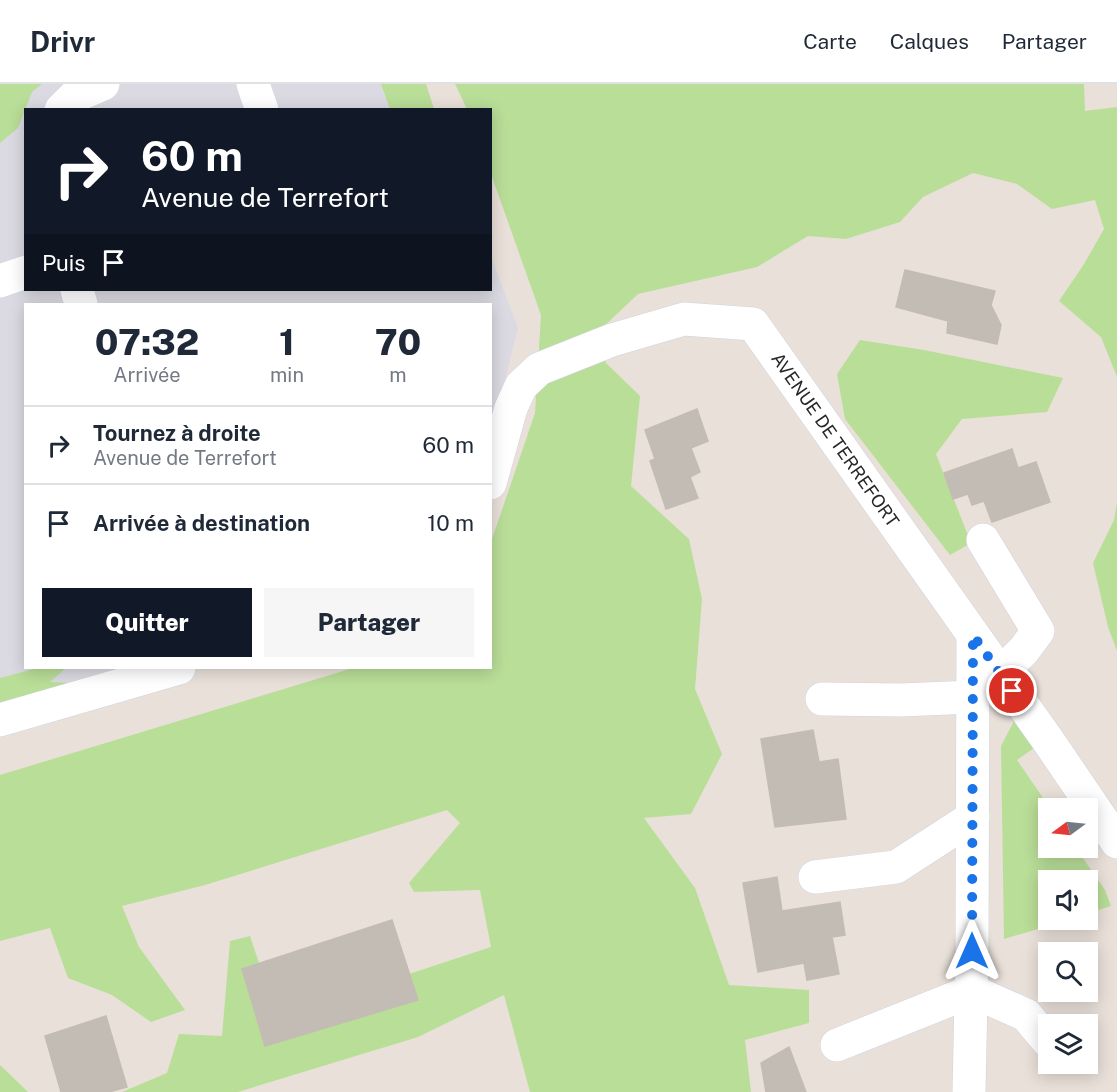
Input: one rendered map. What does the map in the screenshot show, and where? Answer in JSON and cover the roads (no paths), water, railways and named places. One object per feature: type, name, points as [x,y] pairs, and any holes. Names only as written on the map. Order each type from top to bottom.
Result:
[{"type":"street","points":[[63,108],[75,96],[103,84]]},
{"type":"street","points":[[253,84],[261,108]]},
{"type":"street","points":[[0,281],[24,273]]},
{"type":"street","name":"AVENUE DE TERREFORT","points":[[492,476],[511,408],[521,386],[539,369],[612,340],[684,319],[753,324],[1047,739],[1117,842]]},
{"type":"street","points":[[983,540],[1038,631],[1024,650],[1000,675]]},
{"type":"street","points":[[969,1092],[972,991],[973,635]]},
{"type":"street","points":[[0,720],[176,669]]},
{"type":"street","points":[[822,699],[972,698]]},
{"type":"street","points":[[815,877],[896,867],[973,818]]},
{"type":"street","points":[[837,1045],[972,991],[1026,1015],[1038,1029]]}]
